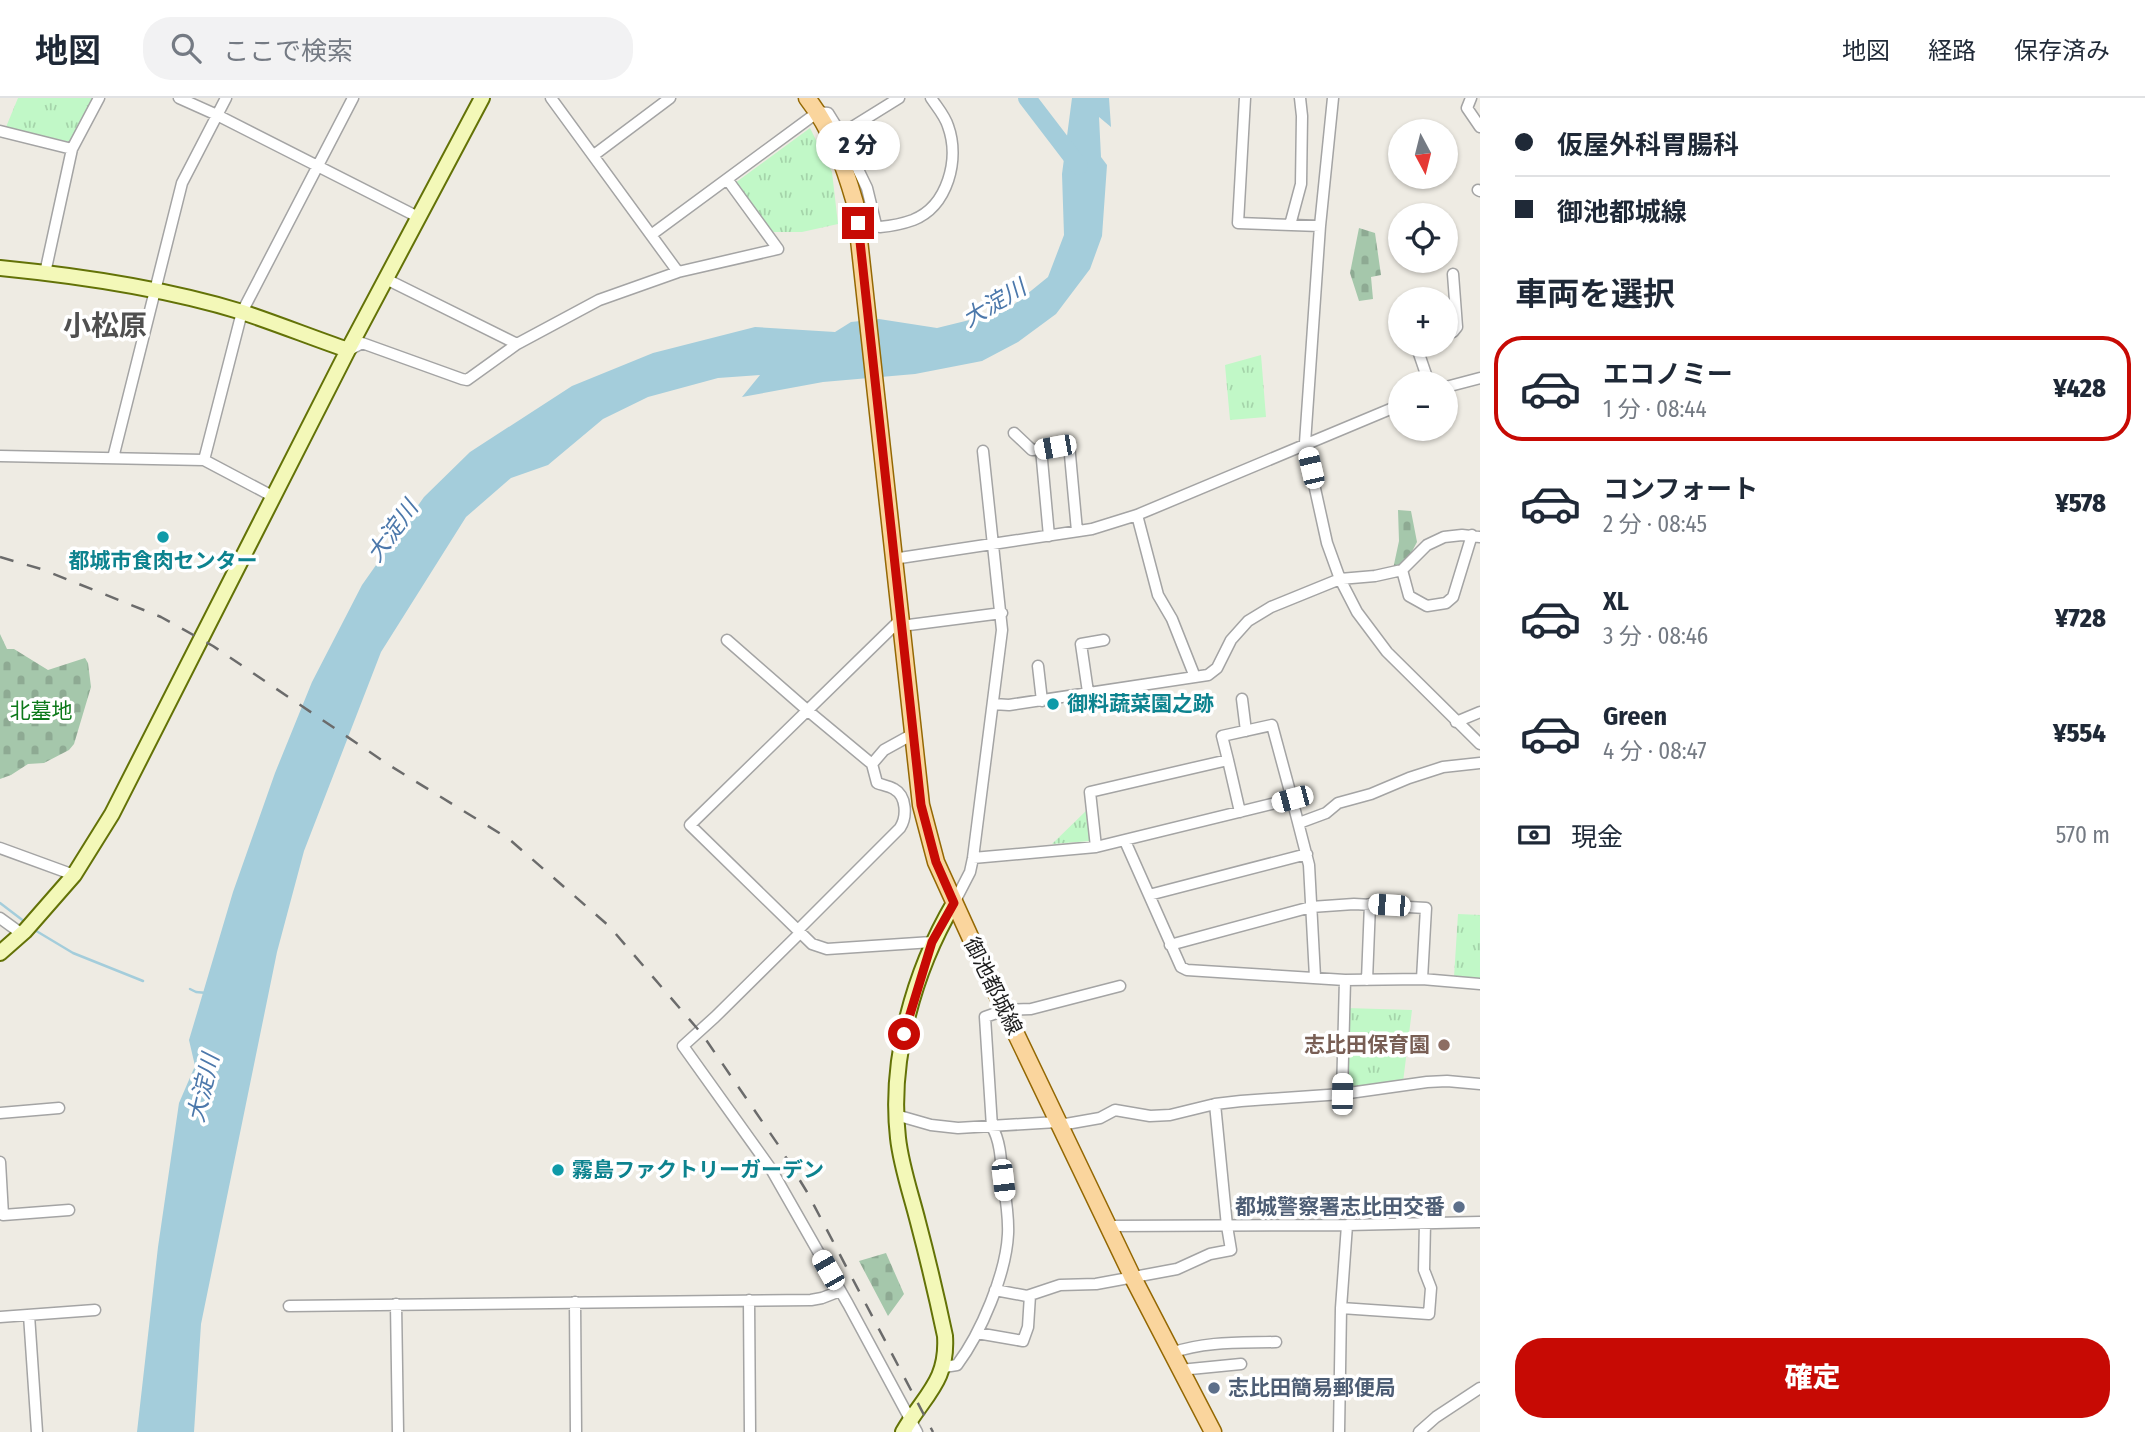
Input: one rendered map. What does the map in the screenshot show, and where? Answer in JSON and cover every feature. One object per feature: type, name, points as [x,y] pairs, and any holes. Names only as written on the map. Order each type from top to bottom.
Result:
[{"type":"main road","name":"御池都城線","points":[[807,98],[834,139],[855,203],[921,805],[929,841],[954,903],[1057,1122],[1132,1276],[1213,1432]]},
{"type":"street","points":[[45,272],[72,149],[99,98]]},
{"type":"street","points":[[179,98],[418,217]]},
{"type":"street","points":[[113,458],[182,183],[226,98]]},
{"type":"street","points":[[204,460],[242,312],[353,98]]},
{"type":"street","points":[[0,953],[38,917],[74,876],[112,814],[348,350],[482,98]]},
{"type":"street","points":[[551,98],[678,272]]},
{"type":"street","points":[[594,155],[670,98]]},
{"type":"street","points":[[841,135],[899,98]]},
{"type":"street","points":[[651,235],[818,112],[828,113],[841,135],[867,188],[876,225],[895,225],[915,219],[932,206],[944,189],[953,167],[953,146],[948,124],[931,98]]},
{"type":"street","points":[[1245,98],[1238,223],[1320,226]]},
{"type":"street","points":[[1290,225],[1301,184],[1300,98]]},
{"type":"street","points":[[1333,98],[1320,226],[1305,443],[1327,543],[1340,579],[1357,612],[1387,652],[1480,744]]},
{"type":"street","points":[[1471,98],[1467,108],[1480,127]]},
{"type":"street","points":[[0,131],[72,149]]},
{"type":"street","points":[[0,268],[45,272],[155,290],[242,312],[348,350],[362,343],[467,380],[517,344],[599,300],[678,272],[778,249],[727,179]]},
{"type":"street","points":[[1453,274],[1454,287]]},
{"type":"street","points":[[386,279],[517,344]]},
{"type":"street","points":[[1458,384],[1480,378]]},
{"type":"street","points":[[893,559],[1092,529],[1137,515],[1388,410]]},
{"type":"street","points":[[1014,433],[1032,450],[1069,444],[1077,531]]},
{"type":"street","points":[[1041,449],[1049,536]]},
{"type":"street","points":[[910,1428],[944,1367],[946,1336],[898,1142],[895,1095],[900,1050],[932,942],[970,872],[973,858],[1001,651],[1002,613],[984,451]]},
{"type":"street","points":[[0,456],[204,460],[274,497]]},
{"type":"street","points":[[1137,515],[1158,594],[1172,619],[1195,677]]},
{"type":"street","points":[[993,704],[1042,701],[1208,675],[1217,667],[1231,640],[1248,621],[1271,607],[1340,579],[1402,570],[1427,545],[1444,537],[1476,536],[1453,597],[1447,603],[1427,606],[1409,596],[1402,570]]},
{"type":"street","points":[[932,942],[827,948],[812,944],[690,825],[900,623],[1002,613]]},
{"type":"street","points":[[727,640],[872,764],[877,783],[895,789],[900,794],[905,821],[799,932],[683,1046],[771,1169],[840,1291],[910,1428]]},
{"type":"street","points":[[1088,692],[1081,644],[1104,640]]},
{"type":"street","points":[[1038,666],[1042,701]]},
{"type":"street","points":[[1242,699],[1246,731]]},
{"type":"street","points":[[1456,722],[1480,712]]},
{"type":"street","points":[[1240,812],[1222,736],[1272,724],[1307,854],[1315,977]]},
{"type":"street","points":[[872,764],[884,750],[913,734]]},
{"type":"street","points":[[1096,847],[1090,792],[1228,760]]},
{"type":"street","points":[[1299,823],[1326,813],[1338,803],[1371,794],[1409,778],[1443,767],[1480,763]]},
{"type":"street","points":[[973,858],[1096,847],[1292,799]]},
{"type":"street","points":[[1125,841],[1170,945],[1181,967],[1187,970],[1345,980],[1422,979],[1480,984]]},
{"type":"street","points":[[0,848],[74,876]]},
{"type":"street","points":[[1149,895],[1307,854]]},
{"type":"street","points":[[1170,945],[1311,907],[1370,904],[1426,908],[1422,979]]},
{"type":"street","points":[[1367,980],[1370,904]]},
{"type":"street","points":[[0,918],[23,932]]},
{"type":"street","points":[[1342,1094],[1345,980]]},
{"type":"street","points":[[944,1367],[957,1365],[972,1345],[1003,1266],[1008,1228],[1001,1160],[996,1133],[992,1127],[985,1017],[1005,1010],[1031,1009],[1121,986]]},
{"type":"street","points":[[896,1115],[931,1125],[958,1128],[1057,1122],[1066,1124],[1100,1118],[1115,1110],[1150,1116],[1170,1115],[1215,1104],[1342,1094],[1427,1082],[1480,1084]]},
{"type":"street","points":[[995,1290],[1030,1295],[1060,1285],[1096,1284],[1177,1269],[1210,1254],[1231,1250],[1215,1104]]},
{"type":"street","points":[[0,1113],[60,1108]]},
{"type":"street","points":[[0,1162],[4,1215],[69,1210]]},
{"type":"street","points":[[1109,1226],[1480,1222]]},
{"type":"street","points":[[1341,1308],[1429,1314],[1431,1288],[1424,1270],[1425,1223]]},
{"type":"street","points":[[1339,1432],[1341,1308],[1347,1225]]},
{"type":"street","points":[[289,1306],[811,1300],[840,1291]]},
{"type":"street","points":[[977,1333],[1023,1340],[1028,1327],[1030,1295]]},
{"type":"street","points":[[749,1300],[750,1432]]},
{"type":"street","points":[[575,1301],[576,1432]]},
{"type":"street","points":[[396,1304],[398,1432]]},
{"type":"street","points":[[0,1317],[95,1310]]},
{"type":"street","points":[[29,1315],[37,1432]]},
{"type":"street","points":[[1171,1353],[1209,1344],[1276,1342]]},
{"type":"street","points":[[1180,1370],[1241,1364]]},
{"type":"street","points":[[1419,1432],[1436,1417],[1480,1388]]},
{"type":"green space","points":[[18,98],[93,98],[70,142],[6,127]]},
{"type":"green space","points":[[810,128],[832,172],[838,224],[802,232],[771,232],[735,183]]},
{"type":"green space","points":[[1359,228],[1375,233],[1381,275],[1371,277],[1373,299],[1359,301],[1350,273]]},
{"type":"green space","points":[[1261,355],[1266,417],[1230,420],[1225,365]]},
{"type":"green space","points":[[1398,510],[1411,511],[1417,542],[1407,561],[1393,569],[1399,541]]},
{"type":"green space","name":"北墓地","points":[[0,634],[7,649],[14,649],[48,670],[85,658],[91,687],[74,744],[69,750],[44,763],[28,764],[0,779]]},
{"type":"green space","points":[[1089,808],[1090,841],[1052,844]]},
{"type":"green space","points":[[1458,914],[1480,915],[1480,980],[1454,977]]},
{"type":"green space","points":[[1347,1008],[1412,1010],[1403,1082],[1348,1090],[1345,1087]]},
{"type":"green space","points":[[886,1253],[904,1294],[888,1316],[859,1261]]},
{"type":"water","name":"大淀川","points":[[1072,98],[1109,98],[1111,127],[1099,117],[1101,157],[1107,165],[1102,236],[1090,269],[1056,314],[1018,342],[982,361],[915,374],[823,382],[742,397],[760,375],[718,378],[648,397],[603,419],[548,465],[511,478],[466,517],[381,652],[304,851],[277,952],[201,1324],[194,1432],[137,1432],[158,1247],[179,1103],[195,1066],[189,1040],[233,892],[275,773],[312,682],[362,585],[424,497],[470,452],[572,386],[653,353],[755,327],[835,332],[851,322],[879,319],[937,328],[1006,311],[1048,277],[1064,235],[1062,174]]},
{"type":"waterway","points":[[1027,98],[1079,166]]},
{"type":"waterway","points":[[0,903],[25,922]]},
{"type":"waterway","points":[[33,929],[73,953],[143,981]]},
{"type":"waterway","points":[[190,989],[207,993]]},
{"type":"railway","points":[[0,557],[41,569],[161,617],[213,646],[389,765],[509,839],[609,926],[702,1034],[779,1146],[807,1192],[933,1432]]},
{"type":"place","name":"都城市食肉センター","points":[[163,537]]},
{"type":"place","name":"御料蔬菜園之跡","points":[[1053,704]]},
{"type":"place","name":"志比田保育園","points":[[1444,1045]]},
{"type":"place","name":"霧島ファクトリーガーデン","points":[[558,1170]]},
{"type":"place","name":"都城警察署志比田交番","points":[[1459,1207]]},
{"type":"place","name":"志比田簡易郵便局","points":[[1214,1388]]},
{"type":"district","name":"小松原","points":[[105,325]]},
{"type":"route","points":[[858,223],[921,805],[936,862],[954,903],[932,942],[904,1034]]}]
